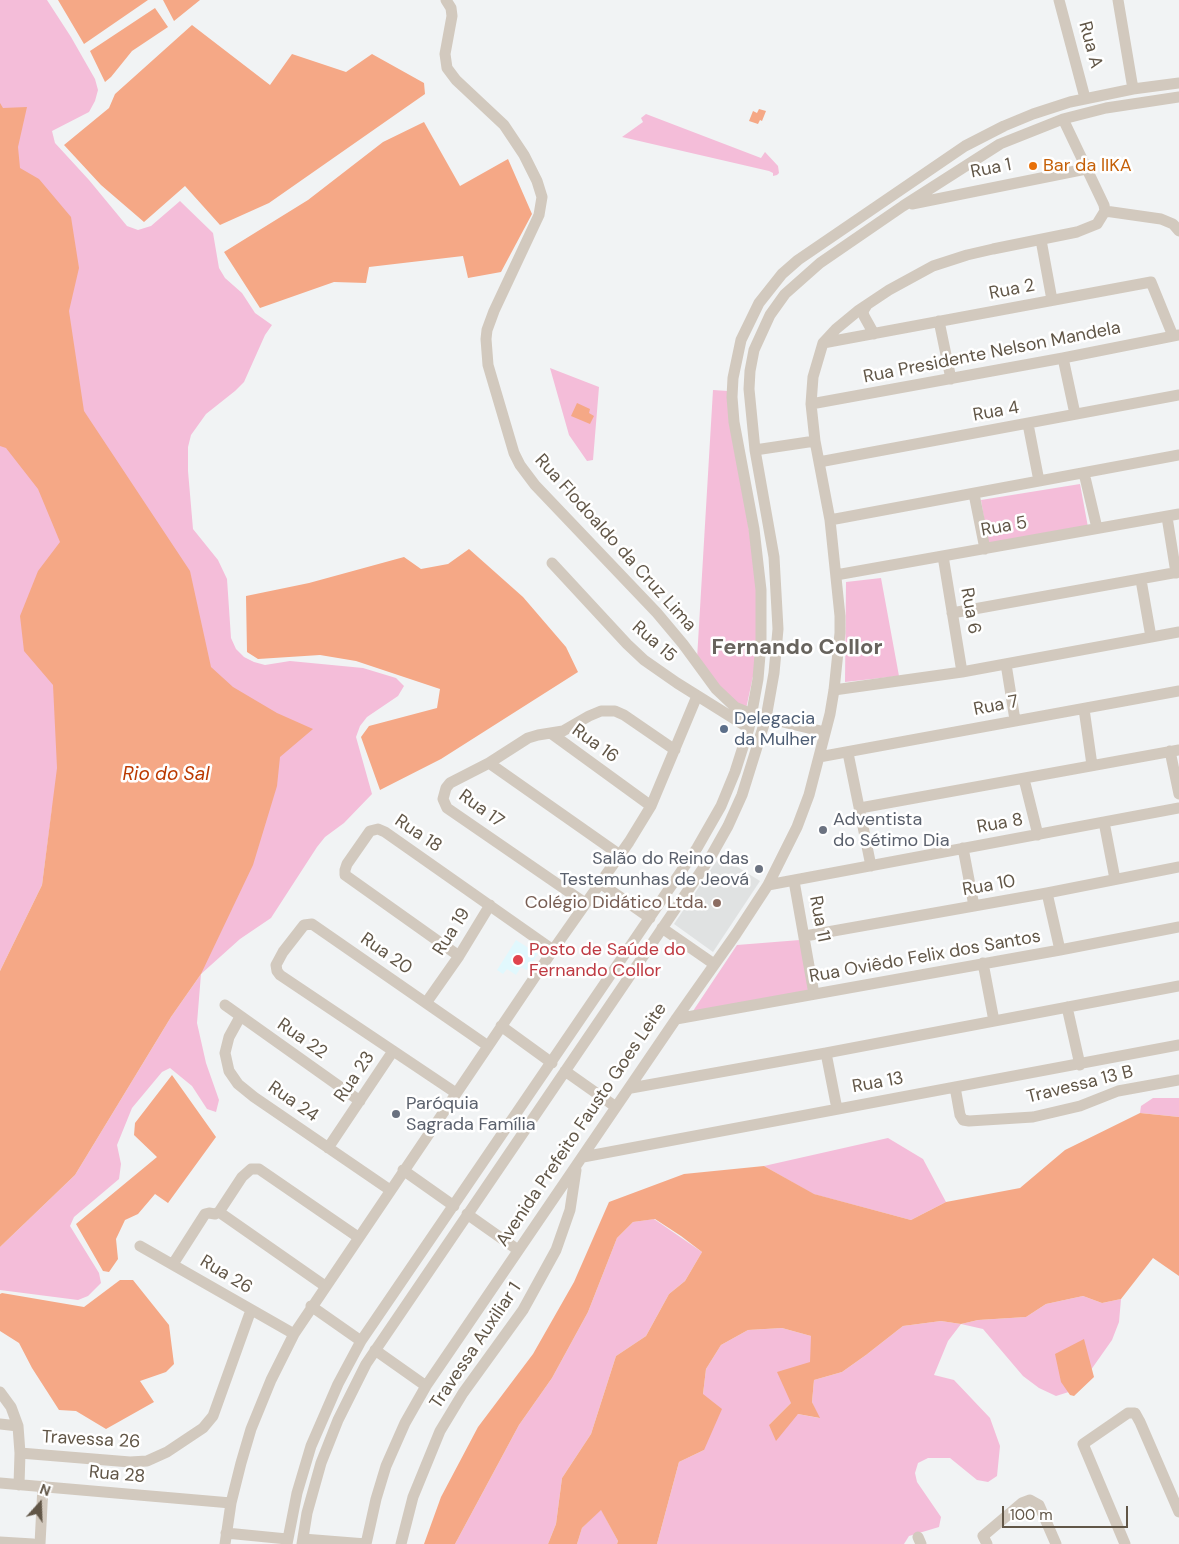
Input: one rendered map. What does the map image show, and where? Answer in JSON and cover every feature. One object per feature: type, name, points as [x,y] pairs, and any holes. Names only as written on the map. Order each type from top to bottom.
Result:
[{"type":"street","name":"Rua Flodoaldo da Cruz Lima","points":[[446,0],[452,16],[445,54],[447,68],[456,80],[504,125],[524,155],[537,181],[542,197],[539,215],[494,311],[486,339],[488,365],[514,453],[520,465],[535,485],[657,613],[683,644],[716,689],[735,707],[752,714]]},
{"type":"street","name":"Rua A","points":[[1059,0],[1085,98]]},
{"type":"street","points":[[1118,0],[1133,89]]},
{"type":"street","points":[[697,696],[650,806],[620,855],[585,902],[294,1334],[262,1399],[241,1463],[231,1503],[226,1539],[287,1542],[297,1493],[311,1446],[338,1384],[361,1341],[552,1063],[710,828],[735,772],[749,728],[760,661],[761,590],[754,529],[734,422],[732,397],[737,353],[744,331],[759,303],[782,274],[798,260],[965,146],[1032,114],[1085,98],[1179,82]]},
{"type":"street","points":[[366,1544],[302,1541],[313,1490],[326,1449],[360,1375],[467,1214],[710,858],[722,839],[742,795],[766,718],[774,673],[778,610],[774,557],[749,406],[749,380],[754,350],[770,315],[785,294],[799,280],[903,206],[1000,144],[1063,119],[1106,108],[1179,97]]},
{"type":"street","points":[[1063,119],[1104,205],[1105,211],[1161,219],[1173,224],[1179,231]]},
{"type":"street","name":"Rua 1","points":[[903,206],[1086,169]]},
{"type":"street","name":"Avenida Prefeito Fausto Goes Leite","points":[[366,1544],[378,1490],[386,1466],[405,1423],[426,1386],[768,885],[789,846],[802,814],[826,732],[834,690],[840,633],[830,520],[815,441],[811,404],[813,377],[823,343],[841,324],[916,274],[941,263],[984,250],[1042,240],[1088,229],[1099,222],[1105,211]]},
{"type":"street","points":[[866,213],[875,226]]},
{"type":"street","points":[[1042,240],[1052,300]]},
{"type":"street","name":"Rua 2","points":[[823,343],[1151,282],[1176,336]]},
{"type":"street","points":[[867,305],[864,316],[874,334]]},
{"type":"street","points":[[939,322],[951,379]]},
{"type":"street","name":"Rua Presidente Nelson Mandela","points":[[811,404],[1176,336]]},
{"type":"street","points":[[1063,358],[1075,414]]},
{"type":"street","name":"Rua 4","points":[[819,462],[1179,395]]},
{"type":"street","points":[[1028,424],[1039,481]]},
{"type":"street","points":[[755,450],[815,441]]},
{"type":"street","points":[[830,520],[1179,455]]},
{"type":"street","points":[[1084,473],[1097,528]]},
{"type":"street","points":[[974,494],[985,549]]},
{"type":"street","name":"Rua 5","points":[[836,576],[1179,514]]},
{"type":"street","points":[[952,613],[1178,572],[1167,517]]},
{"type":"street","name":"Rua 6","points":[[943,556],[962,672]]},
{"type":"street","name":"Rua 15","points":[[552,563],[636,653],[659,671],[749,728]]},
{"type":"street","points":[[1142,580],[1152,637]]},
{"type":"street","points":[[834,690],[962,672],[1179,632]]},
{"type":"street","points":[[1006,664],[1015,720]]},
{"type":"street","name":"Rua 7","points":[[820,757],[1179,691]]},
{"type":"street","points":[[1084,709],[1092,765]]},
{"type":"street","points":[[552,734],[562,731],[601,711],[615,711],[624,715],[675,750]]},
{"type":"street","points":[[766,718],[826,732]]},
{"type":"street","name":"Rua 16","points":[[489,764],[528,738],[552,734],[650,806]]},
{"type":"street","points":[[860,808],[1174,750],[1179,794]]},
{"type":"street","points":[[848,753],[870,866]]},
{"type":"street","points":[[489,764],[620,855]]},
{"type":"street","name":"Rua 17","points":[[489,764],[447,786],[443,793],[445,805],[585,902]]},
{"type":"street","points":[[1024,778],[1038,835]]},
{"type":"street","name":"Rua 8","points":[[768,885],[1179,808]]},
{"type":"street","points":[[1104,822],[1115,879]]},
{"type":"street","name":"Rua 18","points":[[459,956],[348,879],[345,874],[347,864],[370,831],[375,828],[379,829],[553,950]]},
{"type":"street","points":[[710,828],[722,839]]},
{"type":"street","points":[[963,848],[974,906]]},
{"type":"street","name":"Rua 10","points":[[805,936],[1047,893],[1179,867]]},
{"type":"street","name":"Rua 11","points":[[794,881],[814,994]]},
{"type":"street","points":[[600,883],[650,918]]},
{"type":"street","points":[[1047,893],[1060,950]]},
{"type":"street","name":"Rua 19","points":[[426,1003],[459,956],[490,905]]},
{"type":"street","name":"Rua 20","points":[[393,1051],[283,977],[277,971],[276,964],[283,952],[306,924],[312,924],[488,1046]]},
{"type":"street","name":"Rua Oviêdo Felix dos Santos","points":[[676,1019],[1179,927]]},
{"type":"street","points":[[662,928],[714,964]]},
{"type":"street","points":[[983,963],[994,1021]]},
{"type":"street","points":[[631,1088],[1179,986]]},
{"type":"street","name":"Rua 22","points":[[225,1005],[360,1101]]},
{"type":"street","points":[[1067,1007],[1080,1065]]},
{"type":"street","name":"Rua 24","points":[[240,1017],[229,1037],[225,1053],[226,1064],[233,1078],[245,1090],[390,1190]]},
{"type":"street","points":[[501,1026],[552,1063]]},
{"type":"street","name":"Rua 13","points":[[583,1157],[1179,1046]]},
{"type":"street","points":[[393,1051],[456,1093]]},
{"type":"street","name":"Rua 23","points":[[328,1148],[393,1051]]},
{"type":"street","points":[[826,1053],[837,1109]]},
{"type":"street","points":[[565,1071],[616,1108]]},
{"type":"street","name":"Travessa 13 B","points":[[955,1087],[960,1115],[963,1120],[968,1121],[1033,1117],[1080,1106],[1118,1091],[1179,1080]]},
{"type":"street","points":[[173,1264],[205,1214],[219,1212],[246,1172],[257,1168],[358,1237]]},
{"type":"street","name":"Travessa Auxiliar 1","points":[[400,1544],[412,1497],[440,1431],[463,1393],[522,1310],[556,1250],[570,1210],[576,1168]]},
{"type":"street","points":[[404,1170],[454,1206]]},
{"type":"street","points":[[219,1212],[325,1286]]},
{"type":"street","points":[[467,1214],[518,1250]]},
{"type":"street","name":"Rua 26","points":[[140,1246],[294,1334]]},
{"type":"street","points":[[312,1306],[361,1341]]},
{"type":"street","name":"Travessa 26","points":[[20,1453],[130,1462],[147,1461],[168,1452],[203,1428],[214,1416],[251,1310]]},
{"type":"street","points":[[375,1350],[426,1386]]},
{"type":"street","points":[[0,1392],[11,1407],[18,1426],[20,1453],[19,1485]]},
{"type":"street","points":[[1125,1544],[1083,1444],[1128,1413],[1134,1413],[1140,1422],[1179,1512]]},
{"type":"street","points":[[0,1424],[18,1426]]},
{"type":"street","name":"Rua 28","points":[[0,1483],[231,1503]]},
{"type":"street","points":[[40,1544],[43,1486]]},
{"type":"street","points":[[987,1544],[983,1536],[1017,1506],[1026,1500],[1030,1500],[1039,1505],[1056,1544]]},
{"type":"street","points":[[0,1542],[33,1544]]},
{"type":"shaded area","points":[[0,0],[47,0],[95,79],[98,90],[89,112],[52,131],[55,143],[127,226],[138,230],[151,226],[180,201],[213,233],[219,268],[225,278],[242,293],[255,313],[272,325],[265,335],[244,382],[206,414],[191,435],[188,447],[193,529],[218,560],[227,579],[231,638],[236,649],[244,657],[265,665],[290,661],[363,668],[396,678],[404,686],[398,696],[367,717],[360,726],[356,737],[372,794],[344,823],[325,837],[271,918],[240,939],[201,974],[52,809],[42,885],[0,971]]},
{"type":"shaded area","points":[[646,114],[761,158],[765,152],[778,166],[779,173],[773,176],[773,173],[769,171],[622,137],[643,122],[641,118]]},
{"type":"shaded area","points":[[550,368],[599,387],[593,460],[587,461],[569,435]]},
{"type":"shaded area","points":[[713,390],[728,391],[758,590],[755,667],[746,709],[741,718],[714,686],[697,659]]},
{"type":"shaded area","points":[[1080,484],[1088,527],[988,543],[981,500]]},
{"type":"shaded area","points":[[881,578],[899,676],[845,682],[846,582]]},
{"type":"shaded area","name":"Colégio Didático Ltda.","points":[[720,856],[760,881],[713,952],[674,924]]},
{"type":"shaded area","name":"Posto de Saúde do Fernando Collor","points":[[516,940],[538,954],[527,970],[521,967],[516,975],[507,969],[503,974],[497,970]]},
{"type":"shaded area","points":[[800,940],[810,991],[693,1011],[737,945]]},
{"type":"shaded area","points":[[201,974],[197,1023],[206,1063],[219,1100],[216,1112],[207,1109],[192,1086],[170,1068],[162,1072],[132,1108],[117,1145],[121,1164],[119,1179],[74,1217],[70,1226],[99,1273],[101,1283],[88,1296],[78,1300],[0,1290],[0,1247],[75,1175],[171,1017]]},
{"type":"shaded area","points":[[1153,1098],[1179,1098],[1179,1117],[1140,1113],[1141,1106]]},
{"type":"shaded area","points":[[888,1138],[923,1159],[946,1202],[911,1220],[813,1194],[764,1166]]},
{"type":"shaded area","points":[[654,1219],[702,1252],[685,1281],[669,1294],[646,1336],[616,1356],[591,1434],[562,1478],[556,1524],[548,1544],[455,1544],[519,1425],[552,1378],[588,1312],[617,1238],[633,1222]]},
{"type":"shaded area","points":[[1083,1296],[1102,1303],[1121,1299],[1119,1322],[1112,1340],[1075,1390],[1056,1396],[1039,1388],[1023,1376],[983,1329],[961,1324],[978,1320],[1026,1317],[1046,1304]]},
{"type":"shaded area","points":[[941,1321],[961,1324],[948,1341],[934,1375],[954,1380],[990,1418],[1000,1446],[997,1476],[988,1482],[977,1480],[950,1458],[928,1458],[918,1463],[915,1473],[917,1482],[941,1517],[939,1527],[909,1536],[904,1544],[657,1544],[679,1462],[704,1450],[703,1394],[706,1369],[721,1345],[748,1330],[782,1328],[811,1336],[811,1362],[791,1403],[769,1425],[798,1414],[819,1418],[812,1402],[814,1380],[842,1372],[903,1326]]},
{"type":"shaded area","points":[[601,1509],[618,1541],[617,1544],[577,1544],[582,1528]]},
{"type":"water","points":[[58,0],[148,0],[84,44]]},
{"type":"water","points":[[163,0],[200,0],[174,21]]},
{"type":"water","points":[[155,8],[168,27],[132,51],[105,82],[90,51]]},
{"type":"water","points":[[192,25],[270,85],[292,54],[346,72],[372,54],[424,83],[425,94],[269,203],[220,225],[185,186],[144,222],[101,185],[64,145],[109,108],[115,94]]},
{"type":"water","name":"Rio do Sal","points":[[0,103],[3,108],[27,107],[18,147],[20,168],[39,179],[71,217],[79,268],[69,311],[84,411],[190,571],[211,667],[233,687],[277,713],[313,729],[280,757],[277,786],[253,865],[201,974],[171,1017],[75,1175],[0,1247],[0,971],[42,885],[57,768],[53,685],[24,651],[20,616],[38,571],[60,542],[38,489],[6,448],[0,446]]},
{"type":"water","points":[[759,109],[766,111],[762,121],[760,120],[758,124],[749,121],[753,111],[757,113]]},
{"type":"water","points":[[424,122],[460,186],[508,159],[532,214],[501,272],[468,278],[463,256],[369,267],[366,283],[334,282],[260,308],[224,252],[308,200],[383,142]]},
{"type":"water","points":[[577,403],[590,409],[589,413],[594,416],[590,424],[571,416]]},
{"type":"water","points":[[469,549],[523,597],[566,647],[578,672],[441,759],[380,790],[361,737],[369,726],[437,708],[440,689],[356,661],[320,655],[258,659],[247,652],[246,596],[309,583],[404,557],[421,569],[448,564]]},
{"type":"water","points":[[172,1075],[216,1137],[168,1203],[155,1194],[138,1214],[125,1220],[116,1239],[118,1259],[109,1272],[103,1271],[76,1224],[157,1157],[134,1135],[135,1123]]},
{"type":"water","points":[[1140,1113],[1179,1117],[1179,1276],[1153,1258],[1121,1299],[1102,1303],[1083,1296],[1046,1304],[1026,1317],[978,1320],[961,1324],[941,1321],[903,1326],[842,1372],[814,1380],[812,1402],[820,1418],[798,1414],[776,1441],[769,1425],[791,1403],[777,1372],[810,1362],[811,1336],[782,1328],[748,1330],[721,1345],[706,1369],[703,1394],[722,1409],[704,1450],[679,1462],[657,1544],[617,1544],[618,1541],[601,1510],[582,1528],[577,1544],[548,1544],[556,1524],[562,1478],[591,1434],[616,1356],[646,1336],[669,1294],[685,1281],[702,1252],[655,1219],[633,1222],[617,1238],[588,1312],[552,1378],[519,1425],[455,1544],[424,1544],[441,1497],[478,1427],[533,1354],[574,1282],[609,1202],[684,1174],[764,1166],[814,1194],[911,1220],[946,1202],[1020,1188],[1065,1150]]},
{"type":"water","points":[[120,1280],[133,1280],[169,1325],[174,1364],[166,1372],[140,1381],[154,1402],[106,1429],[76,1411],[59,1410],[32,1368],[19,1343],[0,1331],[0,1294],[84,1307]]},
{"type":"water","points":[[1084,1339],[1094,1377],[1074,1396],[1070,1395],[1061,1382],[1055,1354]]},
{"type":"place","name":"Bar da lIKA","points":[[1033,166]]},
{"type":"place","name":"Delegacia da Mulher","points":[[724,729]]},
{"type":"place","name":"Adventista do Sétimo Dia","points":[[823,830]]},
{"type":"place","name":"Salão do Reino das Testemunhas de Jeová","points":[[759,869]]},
{"type":"place","name":"Colégio Didático Ltda.","points":[[717,903]]},
{"type":"place","name":"Posto de Saúde do Fernando Collor","points":[[518,960]]},
{"type":"place","name":"Paróquia Sagrada Família","points":[[396,1114]]},
{"type":"district","name":"Fernando Collor","points":[[797,648]]}]
